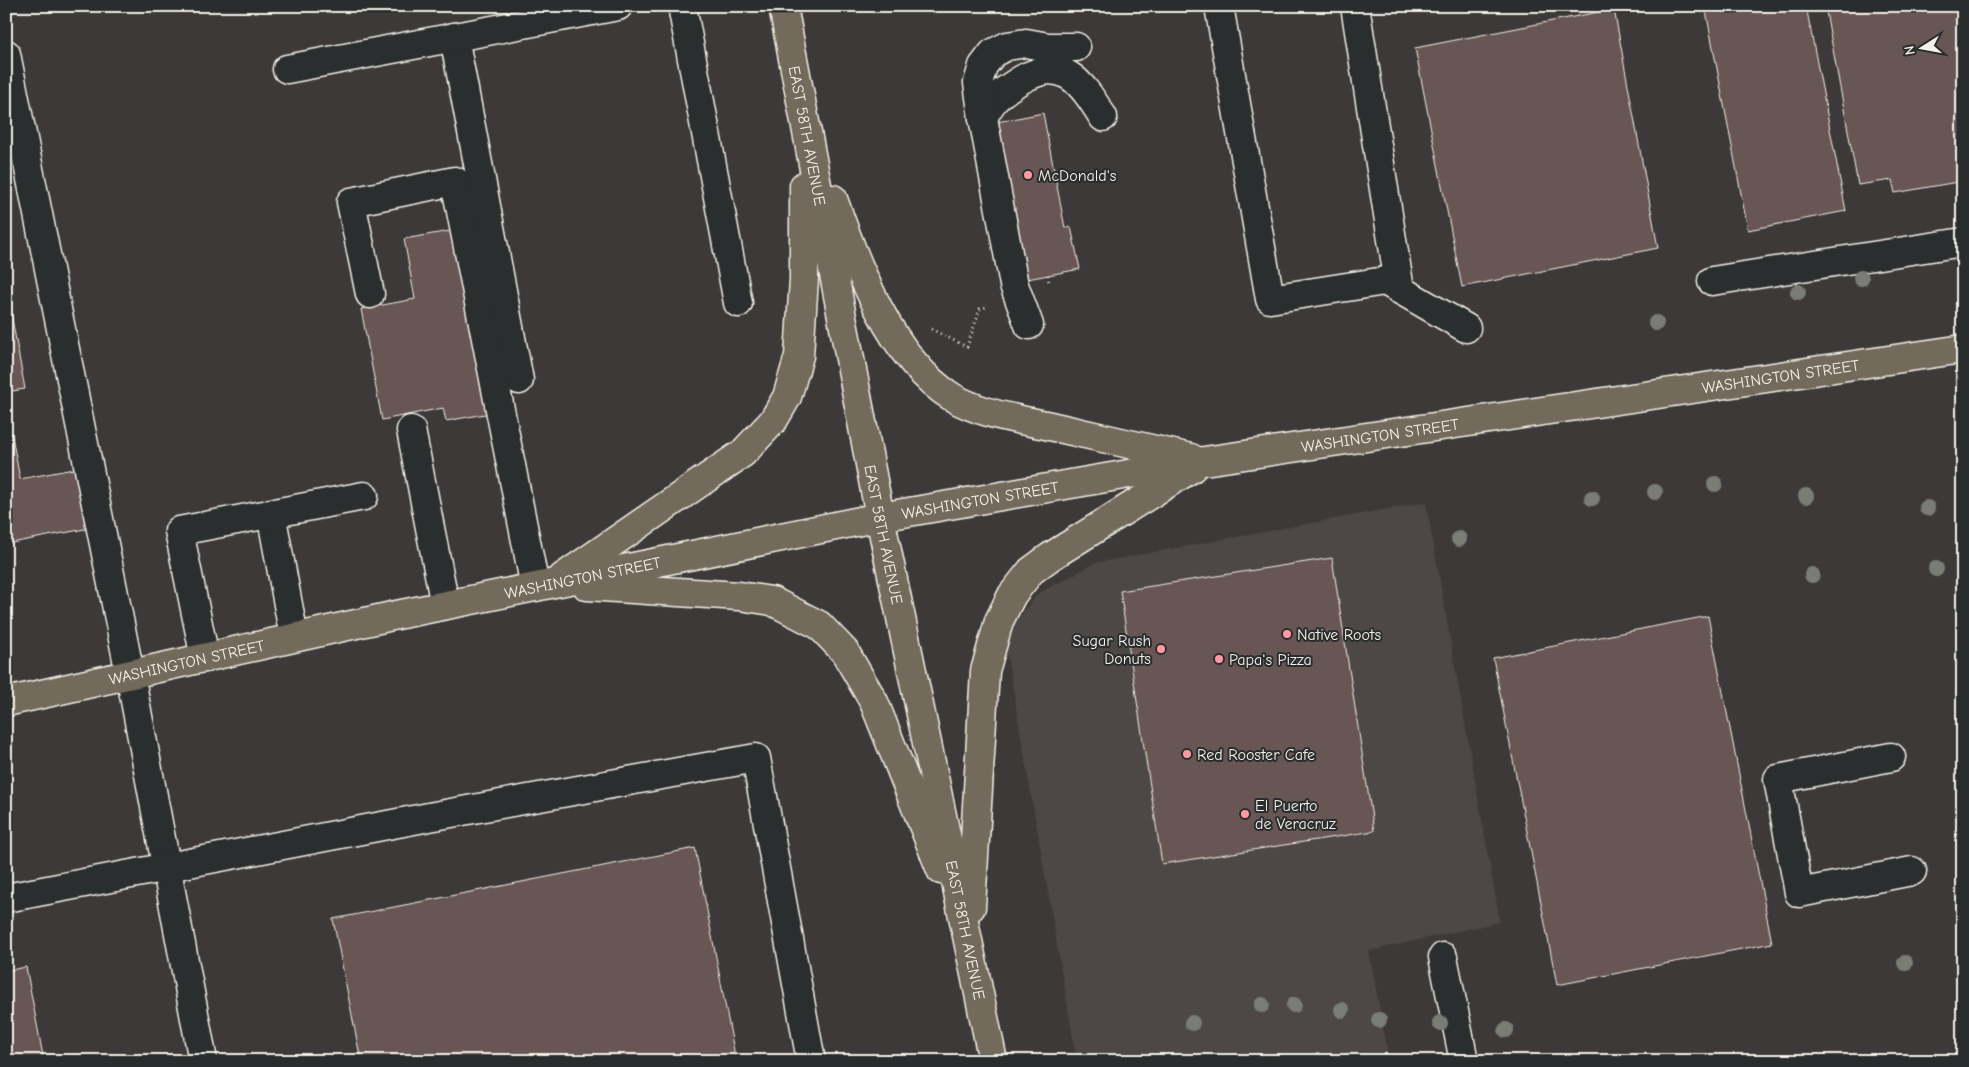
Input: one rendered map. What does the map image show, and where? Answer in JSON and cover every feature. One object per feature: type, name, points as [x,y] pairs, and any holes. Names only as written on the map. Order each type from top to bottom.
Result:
[{"type":"main road","name":"EAST 58TH AVENUE","points":[[783,6],[880,517],[993,1061]]},
{"type":"main road","points":[[804,122],[854,257],[873,298],[894,334],[918,369],[952,397],[990,413],[1204,461]]},
{"type":"main road","points":[[544,585],[743,453],[773,421],[787,396],[798,356],[804,288],[804,122]]},
{"type":"main road","name":"WASHINGTON STREET","points":[[6,702],[445,605],[880,517],[1204,461],[1963,349]]},
{"type":"main road","points":[[969,941],[985,671],[999,621],[1012,594],[1032,571],[1050,557],[1204,461]]},
{"type":"main road","points":[[544,585],[738,596],[772,601],[819,624],[845,652],[874,702],[969,941]]},
{"type":"lane","points":[[287,69],[618,6]]},
{"type":"lane","points":[[682,6],[738,303]]},
{"type":"lane","points":[[1219,6],[1270,299],[1386,281],[1466,328]]},
{"type":"lane","points":[[1355,6],[1400,290]]},
{"type":"lane","points":[[454,37],[519,380]]},
{"type":"lane","points":[[1029,324],[1014,285],[978,83],[983,66],[993,53],[1007,46],[1026,43],[1048,47],[1076,47]]},
{"type":"lane","points":[[6,54],[130,674],[203,1061]]},
{"type":"lane","points":[[983,118],[989,105],[998,94],[1044,69],[1059,70],[1085,88],[1103,117]]},
{"type":"lane","points":[[370,294],[351,202],[455,181],[544,585]]},
{"type":"lane","points":[[1712,281],[1963,242]]},
{"type":"lane","points":[[411,430],[445,605]]},
{"type":"lane","points":[[205,658],[179,531],[364,496]]},
{"type":"lane","points":[[271,513],[294,637]]},
{"type":"lane","points":[[1890,757],[1778,779],[1799,893],[1912,871]]},
{"type":"lane","points":[[6,898],[429,817],[756,758],[811,1061]]},
{"type":"lane","points":[[1443,957],[1464,1061]]},
{"type":"path","points":[[931,329],[967,347],[980,309],[986,307]]},
{"type":"shaded area","points":[[1426,502],[1500,922],[1369,951],[1389,1061],[1077,1061],[1004,637],[1037,594],[1095,563]]},
{"type":"building","points":[[1705,6],[1806,6],[1846,211],[1748,230]]},
{"type":"building","points":[[1825,6],[1963,6],[1963,181],[1895,193],[1892,180],[1858,185]]},
{"type":"building","points":[[1614,9],[1658,248],[1462,287],[1415,48]]},
{"type":"building","name":"McDonald's","points":[[1043,113],[1065,228],[1071,227],[1080,269],[1022,280],[992,123]]},
{"type":"building","points":[[461,229],[496,412],[446,421],[443,408],[382,420],[361,309],[415,299],[404,239]]},
{"type":"building","points":[[6,286],[25,389],[6,392]]},
{"type":"building","points":[[6,404],[20,479],[79,468],[90,528],[6,544]]},
{"type":"building","points":[[1332,558],[1374,831],[1162,864],[1120,591]]},
{"type":"building","points":[[1708,616],[1772,943],[1557,985],[1493,658]]},
{"type":"building","points":[[695,848],[736,1061],[361,1061],[333,919]]},
{"type":"building","points":[[26,967],[44,1061],[6,1061],[6,971]]},
{"type":"place","name":"McDonald's","points":[[1028,175]]},
{"type":"place","name":"Native Roots","points":[[1287,634]]},
{"type":"place","name":"Sugar Rush Donuts","points":[[1161,649]]},
{"type":"place","name":"Papa's Pizza","points":[[1219,659]]},
{"type":"place","name":"Red Rooster Cafe","points":[[1187,754]]},
{"type":"place","name":"El Puerto de Veracruz","points":[[1245,814]]}]
